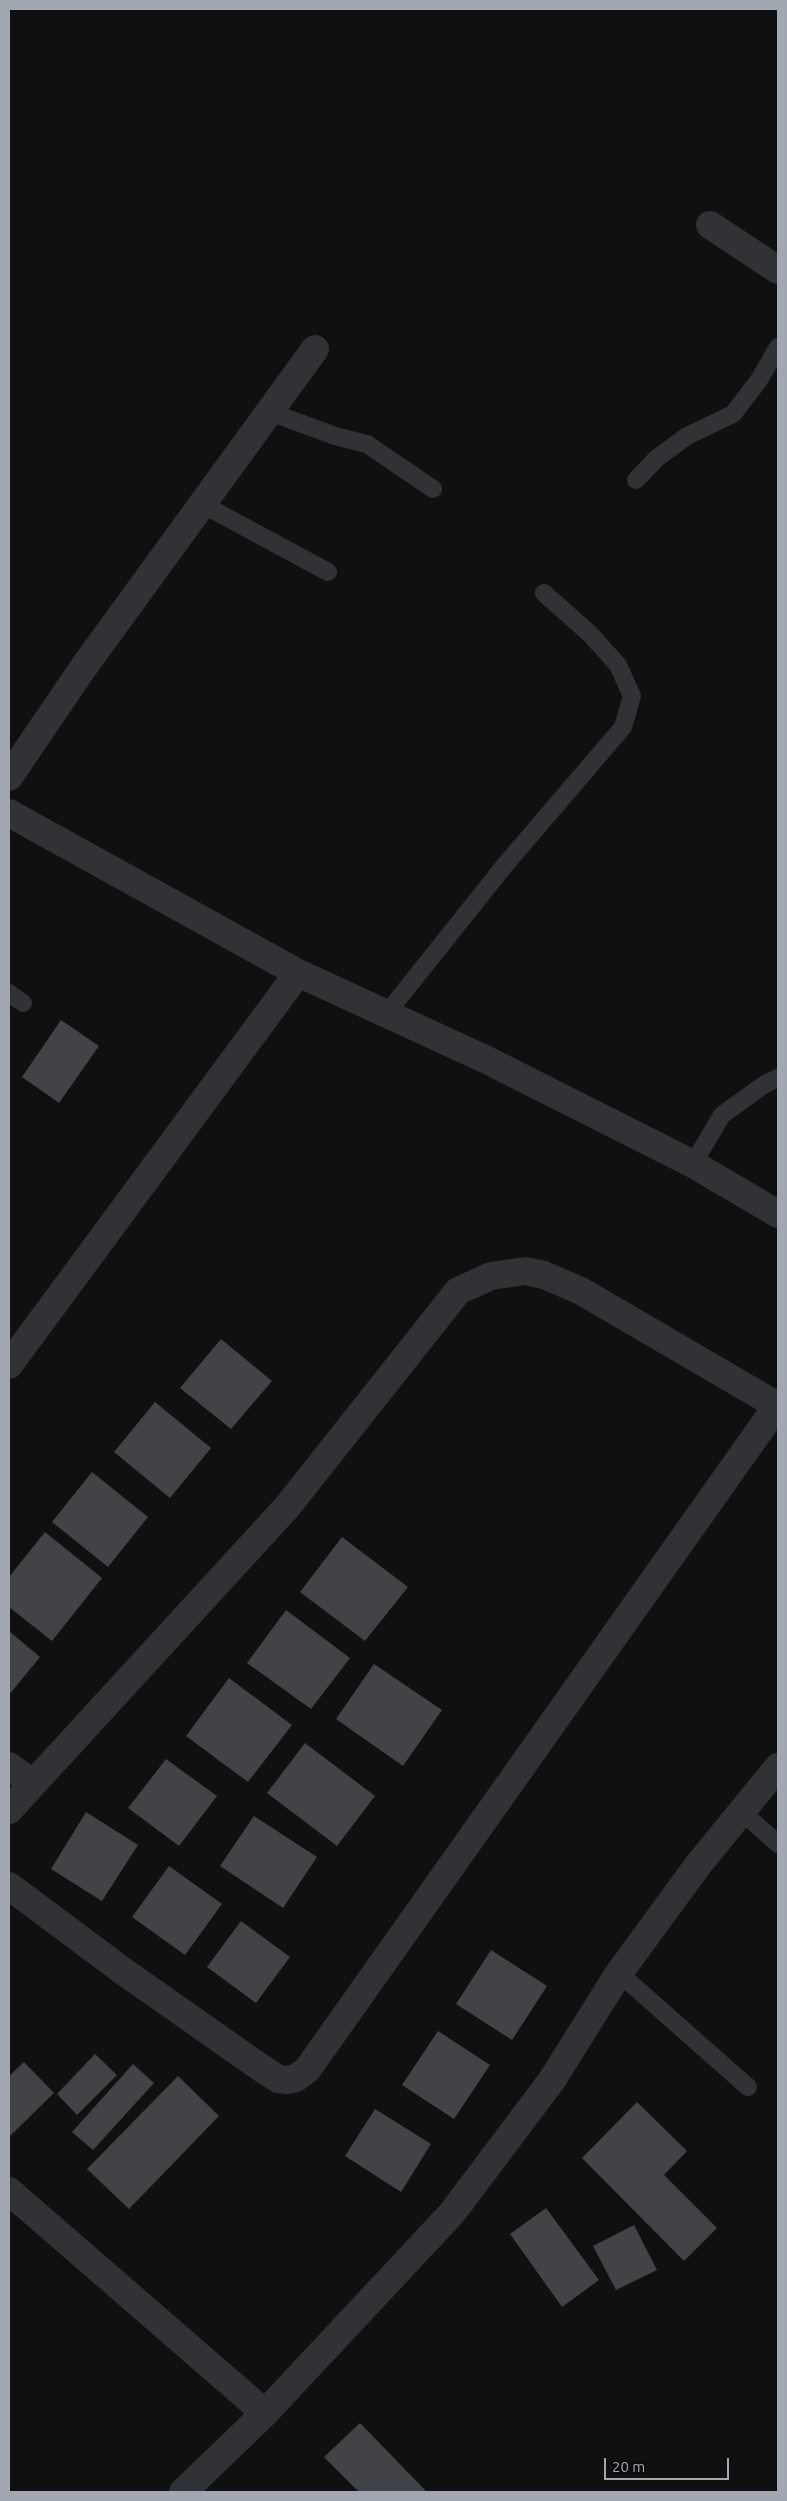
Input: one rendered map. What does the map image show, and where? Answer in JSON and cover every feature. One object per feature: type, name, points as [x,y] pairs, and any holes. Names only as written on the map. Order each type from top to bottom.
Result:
[{"type":"street","points":[[710,225],[778,270]]},
{"type":"street","points":[[9,777],[83,668],[315,349]]},
{"type":"street","points":[[9,813],[298,973],[487,1060],[693,1164],[778,1214]]},
{"type":"street","points":[[9,1365],[298,973]]},
{"type":"street","points":[[9,1810],[287,1507],[458,1291],[491,1276],[525,1271],[544,1275],[581,1291],[778,1406],[307,2070],[296,2078],[288,2080],[278,2079],[254,2063],[122,1971],[9,1886]]},
{"type":"street","points":[[9,1766],[32,1783]]},
{"type":"street","points":[[183,2492],[265,2413],[452,2213],[552,2080],[619,1974],[698,1865],[778,1767]]},
{"type":"street","points":[[9,2191],[265,2413]]},
{"type":"lane","points":[[636,480],[657,458],[687,436],[733,414],[759,380],[778,347]]},
{"type":"lane","points":[[270,412],[334,436],[367,444],[433,489]]},
{"type":"lane","points":[[202,504],[328,572]]},
{"type":"lane","points":[[387,1014],[505,865],[623,727],[632,696],[618,665],[590,634],[544,593]]},
{"type":"lane","points":[[693,1164],[722,1115],[765,1084],[778,1078]]},
{"type":"lane","points":[[741,1811],[778,1844]]},
{"type":"lane","points":[[619,1974],[748,2087]]},
{"type":"building","points":[[61,1020],[99,1046],[59,1103],[22,1077]]},
{"type":"building","points":[[221,1339],[272,1381],[231,1429],[180,1388]]},
{"type":"building","points":[[155,1402],[211,1448],[170,1498],[114,1452]]},
{"type":"building","points":[[92,1472],[148,1517],[108,1567],[52,1522]]},
{"type":"building","points":[[45,1532],[102,1578],[52,1641],[9,1607],[9,1577]]},
{"type":"building","points":[[342,1537],[408,1587],[365,1641],[300,1592]]},
{"type":"building","points":[[286,1610],[350,1658],[311,1709],[247,1663]]},
{"type":"building","points":[[9,1631],[40,1657],[9,1695]]},
{"type":"building","points":[[374,1664],[442,1710],[403,1766],[336,1719]]},
{"type":"building","points":[[229,1678],[292,1725],[248,1782],[186,1736]]},
{"type":"building","points":[[305,1743],[375,1796],[337,1846],[267,1793]]},
{"type":"building","points":[[166,1759],[217,1796],[179,1846],[128,1808]]},
{"type":"building","points":[[86,1812],[138,1845],[102,1901],[51,1869]]},
{"type":"building","points":[[254,1816],[317,1857],[283,1908],[220,1866]]},
{"type":"building","points":[[169,1866],[222,1904],[185,1955],[132,1917]]},
{"type":"building","points":[[241,1921],[290,1957],[256,2003],[207,1967]]},
{"type":"building","points":[[491,1950],[547,1986],[512,2040],[456,2004]]},
{"type":"building","points":[[438,2031],[490,2065],[454,2119],[402,2085]]},
{"type":"building","points":[[95,2054],[117,2075],[77,2115],[57,2094]]},
{"type":"building","points":[[24,2062],[54,2093],[9,2137],[9,2076]]},
{"type":"building","points":[[133,2064],[154,2083],[93,2150],[72,2132]]},
{"type":"building","points":[[178,2076],[219,2116],[129,2209],[87,2169]]},
{"type":"building","points":[[637,2102],[687,2151],[664,2175],[717,2228],[684,2261],[582,2158]]},
{"type":"building","points":[[375,2109],[431,2144],[401,2192],[345,2156]]},
{"type":"building","points":[[546,2208],[599,2280],[562,2307],[510,2234]]},
{"type":"building","points":[[634,2225],[657,2270],[616,2290],[593,2246]]},
{"type":"building","points":[[360,2423],[426,2491],[359,2492],[324,2457]]}]
